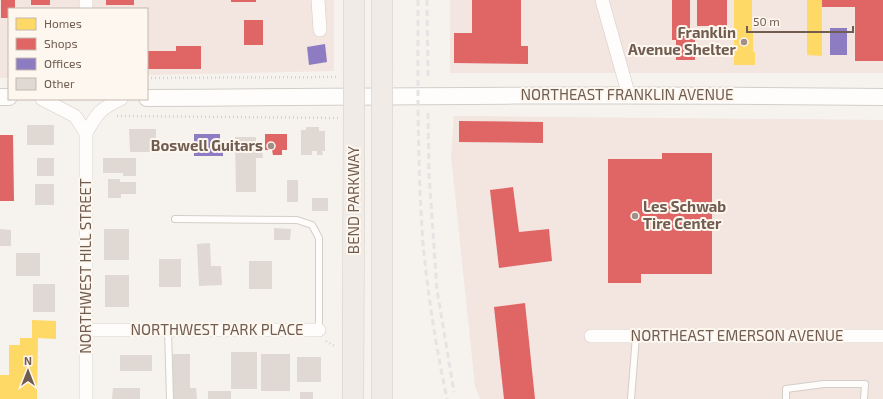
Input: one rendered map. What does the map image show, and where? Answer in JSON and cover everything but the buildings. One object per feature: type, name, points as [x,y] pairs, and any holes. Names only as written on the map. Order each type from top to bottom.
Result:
[{"type":"highway","name":"BEND PARKWAY","points":[[353,399],[354,0]]},
{"type":"highway","name":"BEND PARKWAY","points":[[382,0],[382,399]]},
{"type":"street","points":[[318,0],[320,30]]},
{"type":"street","points":[[602,0],[629,96]]},
{"type":"street","name":"NORTHEAST FRANKLIN AVENUE","points":[[148,98],[371,96],[883,97]]},
{"type":"street","points":[[44,100],[75,116],[86,133],[96,116],[106,106],[119,100]]},
{"type":"street","name":"NORTHWEST HILL STREET","points":[[86,133],[86,399]]},
{"type":"street","name":"NORTHWEST PARK PLACE","points":[[87,330],[319,330]]},
{"type":"street","name":"NORTHEAST EMERSON AVENUE","points":[[591,336],[883,336]]},
{"type":"lane","name":"NORTHWEST PARK PLACE","points":[[175,218],[297,220],[312,225],[319,238],[319,330]]},
{"type":"lane","points":[[168,330],[170,399]]},
{"type":"lane","points":[[631,399],[636,336]]},
{"type":"lane","points":[[786,399],[786,389],[824,384],[865,384],[864,399]]},
{"type":"path","points":[[148,78],[337,77],[354,69]]},
{"type":"path","points":[[96,116],[337,118],[354,121]]},
{"type":"shaded area","points":[[0,0],[334,0],[334,71],[148,75],[148,8],[8,8],[8,78],[0,78]]},
{"type":"shaded area","points":[[450,0],[883,0],[883,73],[450,73]]},
{"type":"shaded area","points":[[454,116],[883,120],[883,399],[480,399],[475,386],[451,156]]},
{"type":"railway","points":[[418,0],[419,152],[423,243],[427,282],[439,360],[447,399]]},
{"type":"railway","points":[[427,0],[428,80]]},
{"type":"railway","points":[[428,113],[429,174],[437,290],[454,392]]},
{"type":"place","name":"Franklin Avenue Shelter","points":[[744,42]]},
{"type":"place","name":"Boswell Guitars","points":[[271,146]]},
{"type":"place","name":"Les Schwab Tire Center","points":[[635,216]]}]
